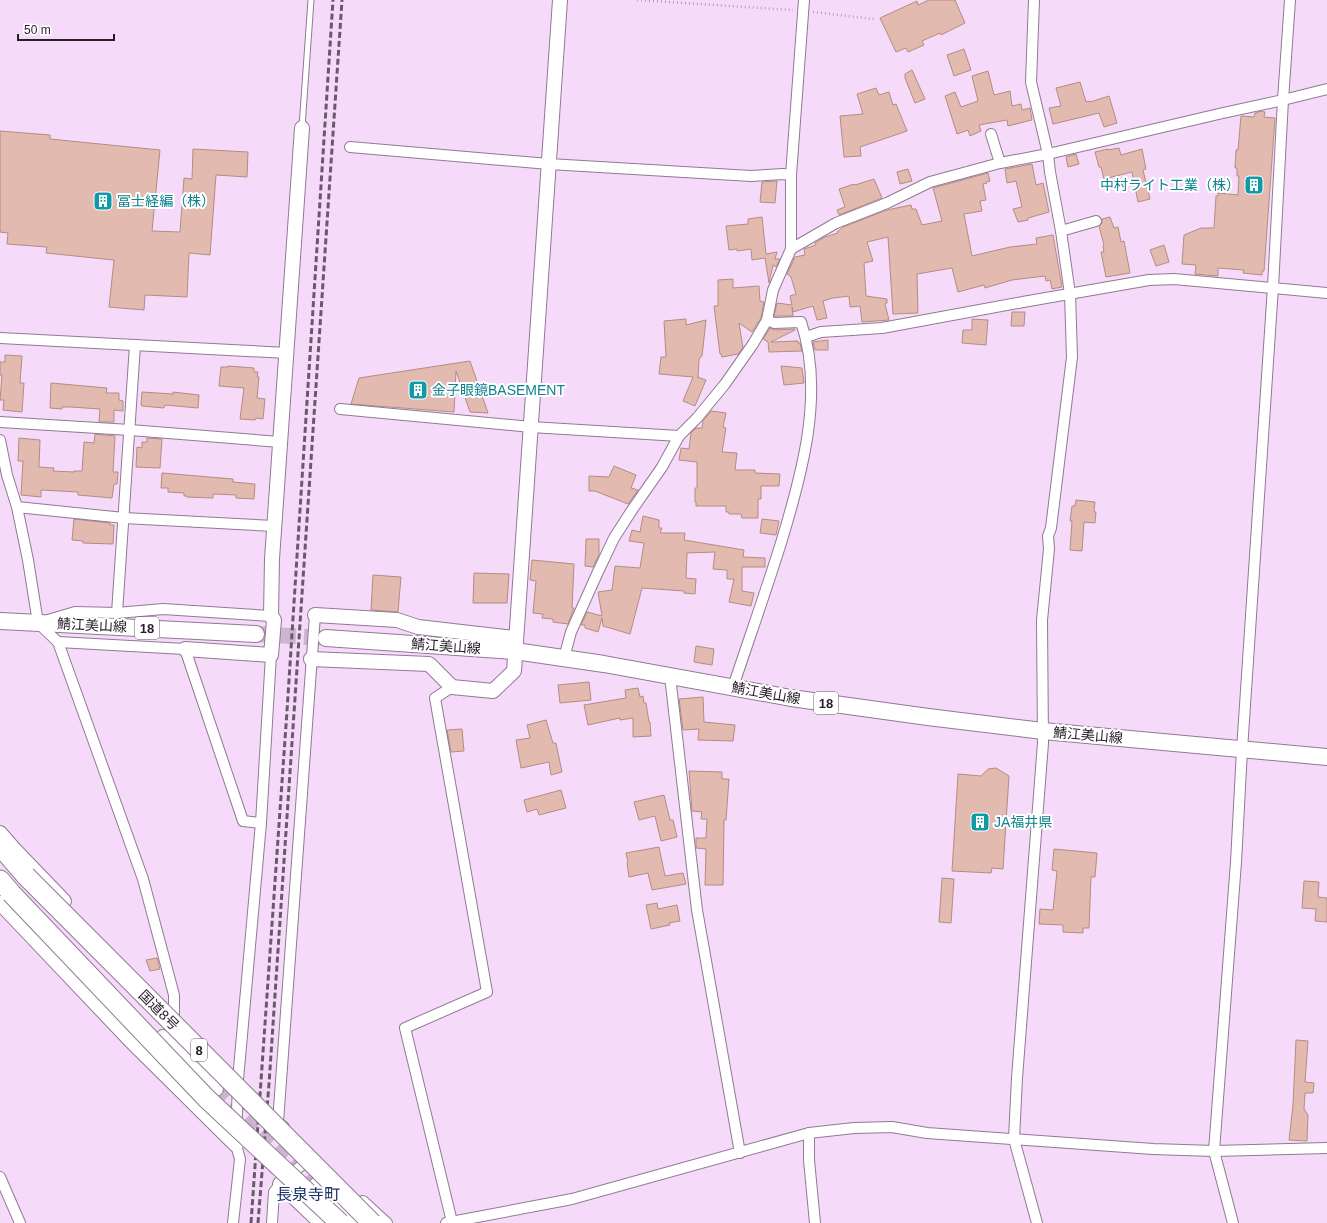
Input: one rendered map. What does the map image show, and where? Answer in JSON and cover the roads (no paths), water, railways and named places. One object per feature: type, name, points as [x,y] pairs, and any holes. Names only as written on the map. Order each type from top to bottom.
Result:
[{"type":"highway","name":"国道8号","points":[[0,846],[26,876],[372,1223]]},
{"type":"highway","name":"国道8号","points":[[4,892],[207,1098],[340,1223]]},
{"type":"main road","name":"鯖江美山線","points":[[0,621],[256,634]]},
{"type":"main road","name":"鯖江美山線","points":[[326,638],[515,644],[564,658],[799,699],[1044,731],[1327,757]]},
{"type":"street","points":[[560,0],[514,671],[493,691],[452,687],[435,698],[487,992],[405,1028],[449,1222],[572,1199],[809,1133],[854,1128],[892,1128],[927,1133],[1214,1152],[1327,1148]]},
{"type":"street","points":[[1034,0],[1030,82],[1048,154],[1061,231],[1070,294],[1072,357],[1051,528],[1048,536],[1049,549],[1042,620],[1044,731],[1017,1078],[1014,1139],[1037,1223]]},
{"type":"street","points":[[1233,1223],[1214,1152],[1236,862],[1290,0]]},
{"type":"street","points":[[564,658],[571,632],[614,538],[662,467],[678,436],[697,418],[725,384],[753,344],[767,320],[773,290],[791,250],[791,175],[803,5]]},
{"type":"street","points":[[791,250],[836,223],[887,203],[930,182],[1000,163],[1048,154],[1327,89]]},
{"type":"street","points":[[234,1223],[240,1159],[236,1145],[238,1080],[261,823],[274,620],[271,616],[274,526],[302,128]]},
{"type":"street","points":[[991,134],[1000,163]]},
{"type":"street","points":[[350,147],[549,164],[751,176],[791,175]]},
{"type":"street","points":[[1061,231],[1096,222]]},
{"type":"street","points":[[806,337],[821,332],[882,328],[1149,280],[1174,279],[1327,293]]},
{"type":"street","points":[[733,687],[770,578],[793,502],[808,437],[812,375],[806,337],[801,322],[774,323],[767,320]]},
{"type":"street","points":[[0,338],[287,353]]},
{"type":"street","points":[[117,613],[135,345]]},
{"type":"street","points":[[340,409],[531,426],[678,436]]},
{"type":"street","points":[[0,422],[130,430],[280,442]]},
{"type":"street","points":[[0,440],[3,475],[17,508],[28,560],[38,623],[58,642],[143,879],[174,995],[174,1016],[150,1060]]},
{"type":"street","points":[[17,508],[124,518],[274,526]]},
{"type":"street","points":[[38,623],[75,612],[117,613],[163,610],[271,616]]},
{"type":"street","points":[[387,1223],[278,1122],[315,614],[397,620],[418,627],[515,644]]},
{"type":"street","points":[[58,642],[271,655]]},
{"type":"street","points":[[186,649],[244,821],[261,823]]},
{"type":"street","points":[[311,658],[429,664],[452,687]]},
{"type":"street","points":[[670,676],[697,910],[740,1153]]},
{"type":"street","points":[[0,833],[174,1016],[238,1080]]},
{"type":"street","points":[[4,892],[150,1060],[236,1145]]},
{"type":"street","points":[[163,1037],[216,1089]]},
{"type":"street","points":[[809,1133],[809,1160],[815,1223]]},
{"type":"street","points":[[272,1223],[274,1192],[280,1184],[313,1155]]},
{"type":"street","points":[[0,1177],[20,1223]]},
{"type":"street","points":[[280,1184],[321,1223]]},
{"type":"street","points":[[316,1185],[356,1223]]},
{"type":"lane","points":[[302,128],[311,0]]},
{"type":"tunnel","points":[[256,634],[326,638]]},
{"type":"tunnel","points":[[216,1089],[316,1185]]},
{"type":"railway","points":[[251,1223],[287,711],[333,0]]},
{"type":"railway","points":[[258,1223],[269,1084],[342,0]]},
{"type":"place","name":"中村ライト工業（株）","points":[[1254,185]]},
{"type":"place","name":"冨士経編（株）","points":[[103,201]]},
{"type":"place","name":"金子眼鏡BASEMENT","points":[[418,390]]},
{"type":"place","name":"JA福井県","points":[[980,822]]},
{"type":"district","name":"長泉寺町","points":[[308,1194]]}]
